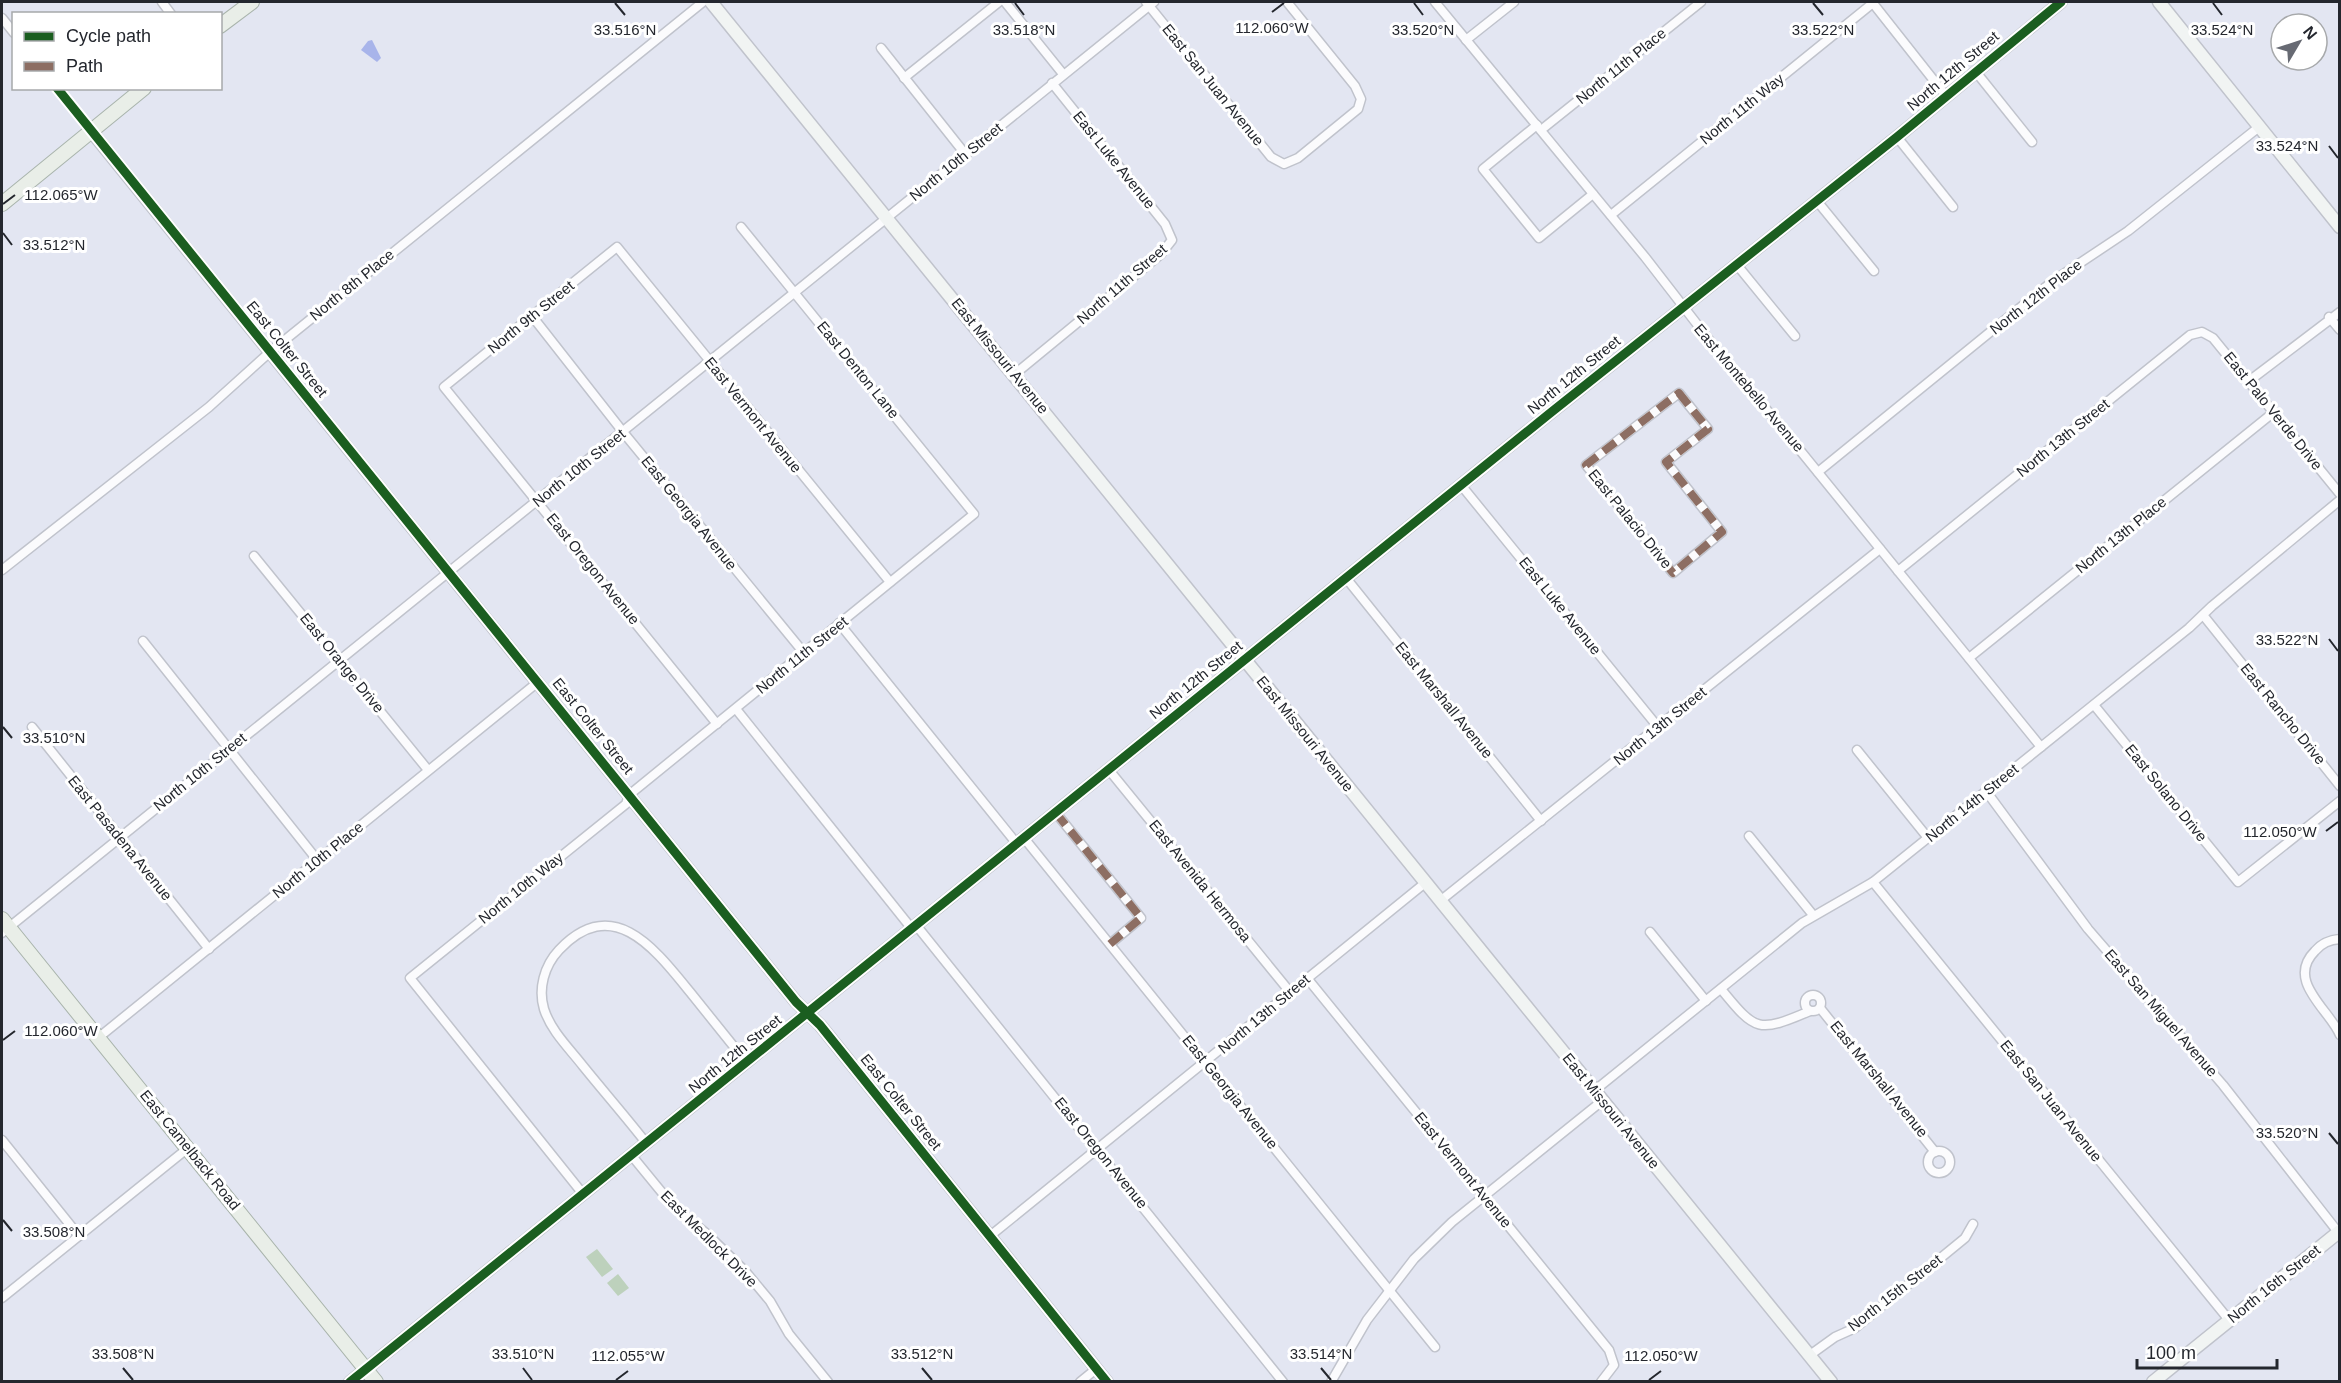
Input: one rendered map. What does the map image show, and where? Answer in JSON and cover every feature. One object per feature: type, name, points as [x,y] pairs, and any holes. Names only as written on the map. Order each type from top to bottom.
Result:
[{"type":"main road","points":[[222,25],[252,2]]},
{"type":"main road","name":"East Missouri Avenue","points":[[711,2],[1831,1382]]},
{"type":"main road","points":[[2159,2],[2340,227]]},
{"type":"main road","points":[[2,204],[142,90]]},
{"type":"main road","name":"East Camelback Road","points":[[4,926],[188,1148],[376,1382]]},
{"type":"main road","name":"North 16th Street","points":[[2152,1382],[2339,1232]]},
{"type":"street","name":"North 8th Place","points":[[2,570],[209,406],[270,352],[703,2]]},
{"type":"street","points":[[904,78],[999,2]]},
{"type":"street","points":[[1005,2],[1063,74]]},
{"type":"street","name":"East San Juan Avenue","points":[[1150,3],[1271,157],[1284,164],[1298,158],[1358,109],[1362,99],[1355,86],[1287,2]]},
{"type":"street","name":"East Montebello Avenue","points":[[1435,2],[1611,215],[1741,381],[1818,472],[2041,747]]},
{"type":"street","points":[[1466,40],[1514,2]]},
{"type":"street","name":"North 11th Place","points":[[1593,194],[1539,238],[1483,169],[1701,2]]},
{"type":"street","points":[[1872,2],[1947,97]]},
{"type":"street","name":"North 11th Way","points":[[1611,215],[1872,2]]},
{"type":"street","name":"North 12th Street","points":[[350,1382],[1461,485],[1947,97],[2061,2]]},
{"type":"street","name":"North 10th Street","points":[[4,926],[450,573],[1150,3]]},
{"type":"street","points":[[2,18],[12,32]]},
{"type":"street","points":[[881,48],[966,155]]},
{"type":"street","points":[[1976,72],[2032,142]]},
{"type":"street","name":"East Luke Avenue","points":[[1052,83],[1165,224],[1172,240]]},
{"type":"street","name":"East Colter Street","points":[[59,90],[796,1002],[820,1025],[1107,1382]]},
{"type":"street","name":"North 12th Place","points":[[1818,472],[2053,281],[2128,231],[2259,127]]},
{"type":"street","points":[[1897,137],[1953,207]]},
{"type":"street","points":[[1817,201],[1874,271]]},
{"type":"street","name":"East Denton Lane","points":[[741,226],[974,514]]},
{"type":"street","name":"North 11th Street","points":[[1015,374],[1161,254],[1172,240]]},
{"type":"street","name":"North 9th Street","points":[[444,387],[617,247]]},
{"type":"street","name":"East Vermont Avenue","points":[[617,247],[891,582]]},
{"type":"street","points":[[1737,265],[1795,336]]},
{"type":"street","points":[[2249,381],[2334,314],[2340,303]]},
{"type":"street","points":[[2334,314],[2340,330]]},
{"type":"street","name":"East Georgia Avenue","points":[[532,316],[623,432],[804,653]]},
{"type":"street","name":"East Palo Verde Drive","points":[[2202,332],[2213,338],[2340,494]]},
{"type":"street","name":"North 13th Street","points":[[1898,571],[2190,335],[2202,332]]},
{"type":"street","name":"East Oregon Avenue","points":[[444,387],[717,723]]},
{"type":"street","name":"East Palacio Drive","points":[[1679,393],[1708,429],[1666,462],[1722,532],[1673,573],[1586,465],[1679,393]]},
{"type":"street","name":"North 13th Place","points":[[1968,658],[2274,412]]},
{"type":"street","name":"East Luke Avenue","points":[[1461,485],[1658,727]]},
{"type":"street","name":"North 14th Street","points":[[1331,1382],[1367,1320],[1414,1259],[1452,1222],[1706,1000],[1813,915],[1873,882],[2094,705],[2340,500]]},
{"type":"street","name":"North 11th Street","points":[[629,795],[974,514]]},
{"type":"street","name":"North 13th Street","points":[[1440,902],[1880,549]]},
{"type":"street","name":"East Orange Drive","points":[[254,556],[429,770]]},
{"type":"street","name":"East Marshall Avenue","points":[[1346,578],[1541,821]]},
{"type":"street","name":"East Rancho Drive","points":[[2203,615],[2340,786]]},
{"type":"street","name":"East Georgia Avenue","points":[[839,623],[1020,841],[1110,944],[1435,1347]]},
{"type":"street","points":[[143,641],[318,861]]},
{"type":"street","name":"North 10th Place","points":[[98,1038],[538,682]]},
{"type":"street","name":"East Solano Drive","points":[[2094,705],[2238,882],[2340,801]]},
{"type":"street","name":"East Oregon Avenue","points":[[736,709],[1098,1149],[1283,1382]]},
{"type":"street","name":"East Pasadena Avenue","points":[[32,727],[209,949]]},
{"type":"street","points":[[1857,750],[1928,838]]},
{"type":"street","name":"East Avenida Hermosa","points":[[1109,770],[1290,992]]},
{"type":"street","name":"East San Miguel Avenue","points":[[1986,791],[2088,929],[2223,1084],[2339,1232]]},
{"type":"street","name":"North 10th Way","points":[[584,1194],[410,978],[626,804],[629,795]]},
{"type":"street","points":[[1056,813],[1141,918],[1110,944]]},
{"type":"street","points":[[1749,836],[1813,915]]},
{"type":"street","name":"East San Juan Avenue","points":[[1873,882],[2229,1320]]},
{"type":"street","name":"North 13th Street","points":[[990,1236],[1205,1061],[1220,1052],[1425,883]]},
{"type":"street","points":[[647,1143],[557,1034],[544,1008],[542,980],[553,957],[572,938],[592,929],[612,926],[637,935],[662,957],[747,1063]]},
{"type":"street","points":[[1650,932],[1706,1000]]},
{"type":"street","points":[[2340,939],[2329,940],[2319,947],[2309,957],[2306,967],[2307,985],[2313,1000],[2340,1035]]},
{"type":"street","name":"East Vermont Avenue","points":[[1307,978],[1609,1350],[1614,1365],[1601,1382]]},
{"type":"street","name":"East Marshall Avenue","points":[[1721,989],[1746,1020],[1757,1025],[1781,1023],[1820,1008]]},
{"type":"street","name":"East Marshall Avenue","points":[[1810,1011],[1805,1002],[1813,995],[1821,1000],[1820,1008],[1935,1152]]},
{"type":"street","points":[[2,1140],[79,1236]]},
{"type":"street","points":[[2,1298],[188,1148]]},
{"type":"street","name":"East Medlock Drive","points":[[632,1156],[673,1206],[745,1270],[770,1300],[789,1334],[828,1382]]},
{"type":"street","name":"North 15th Street","points":[[1810,1355],[1835,1337],[1855,1328],[1965,1238],[1973,1224]]},
{"type":"street","points":[[1080,1382],[1096,1369]]},
{"type":"green space","points":[[597,1249],[613,1269],[602,1277],[586,1257]]},
{"type":"green space","points":[[618,1274],[629,1288],[618,1296],[607,1283]]},
{"type":"water","points":[[372,40],[381,58],[377,62],[361,50],[368,41]]},
{"type":"marked path","points":[[1679,393],[1708,429],[1666,462],[1722,532],[1673,573],[1586,465],[1679,393]]},
{"type":"marked path","points":[[1056,813],[1141,918],[1110,944]]},
{"type":"cycle path","points":[[350,1382],[1549,414],[1897,137],[2061,2]]},
{"type":"cycle path","points":[[59,90],[796,1002],[820,1025],[1107,1382]]}]
